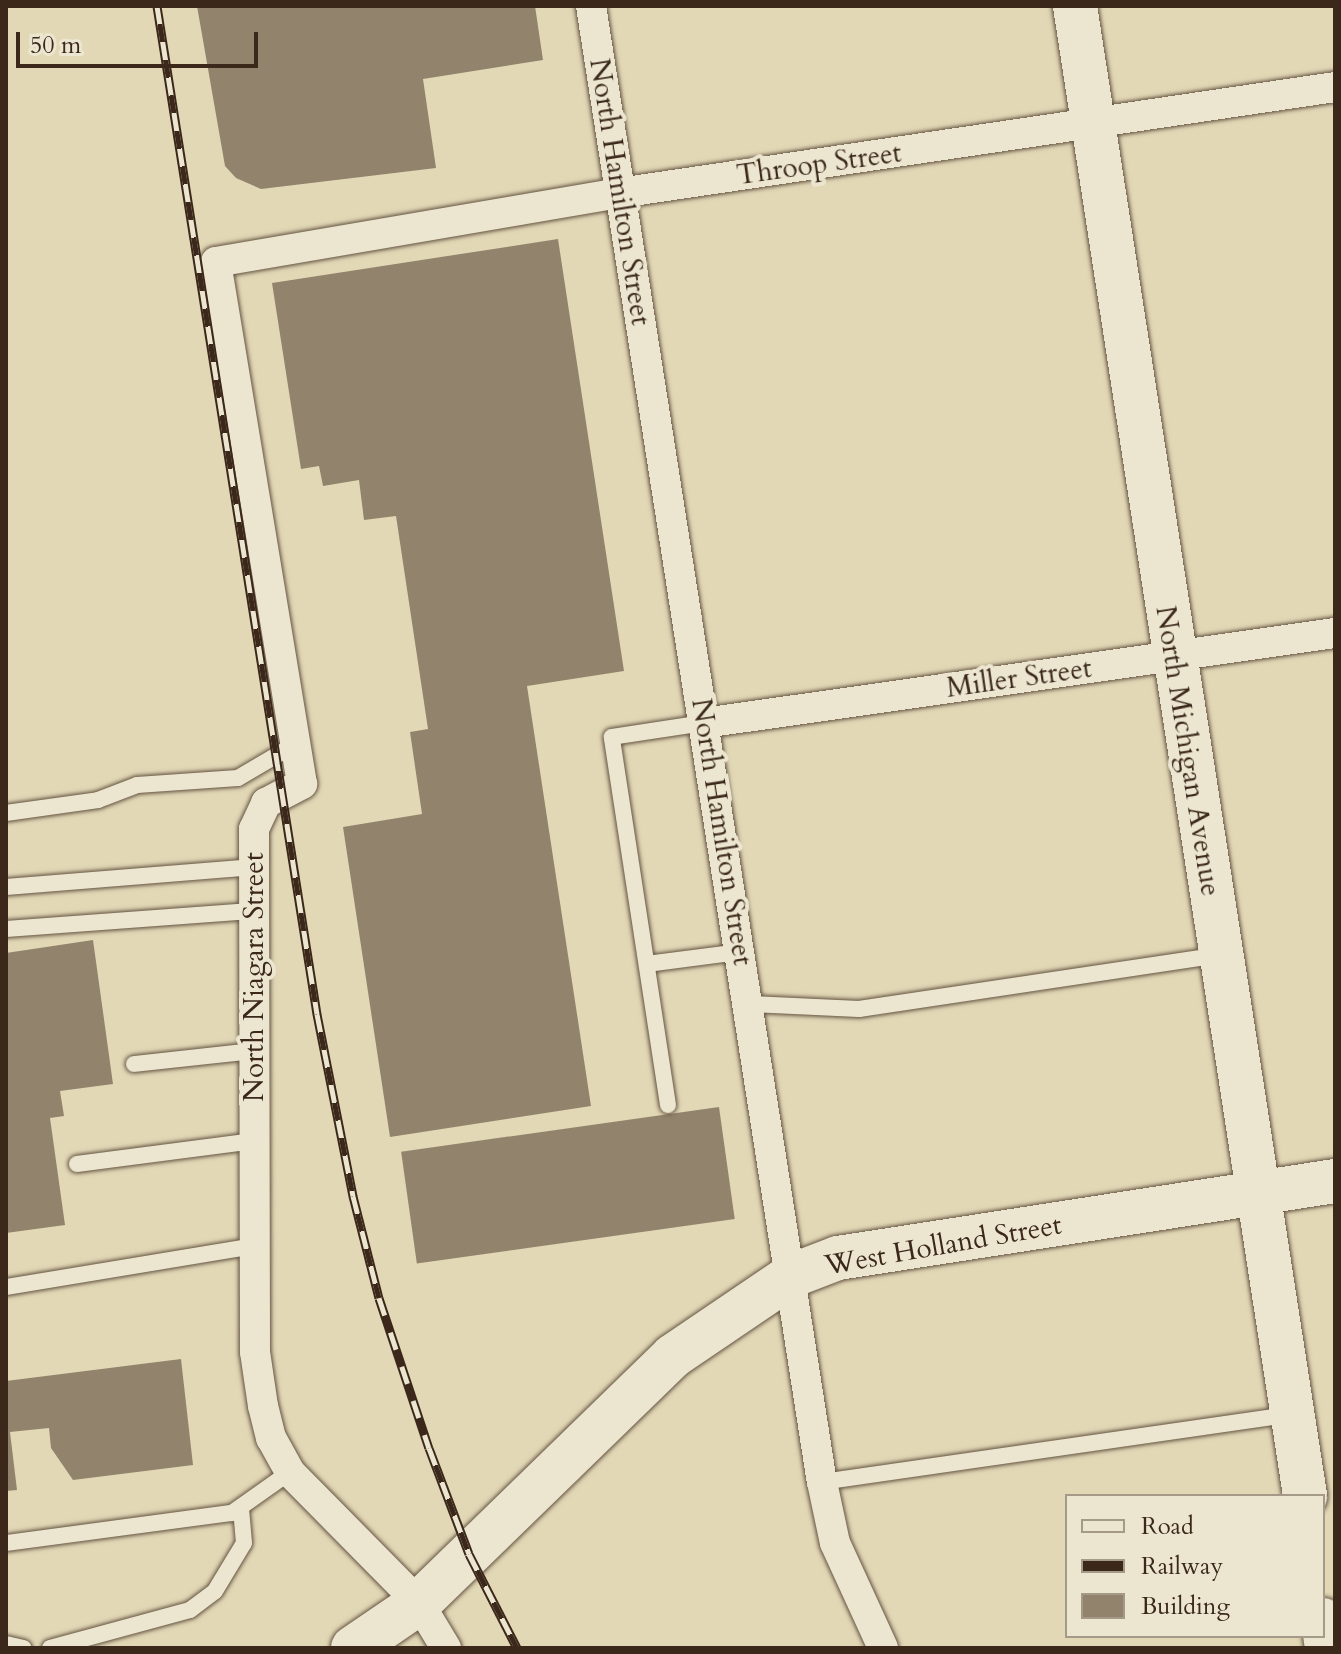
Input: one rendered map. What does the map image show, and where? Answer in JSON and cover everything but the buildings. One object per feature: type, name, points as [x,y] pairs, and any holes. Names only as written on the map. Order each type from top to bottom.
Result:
[{"type":"main road","name":"North Michigan Avenue","points":[[1075,6],[1305,1494]]},
{"type":"main road","name":"West Holland Street","points":[[353,1648],[419,1603],[673,1356],[791,1276],[838,1258],[1335,1181]]},
{"type":"street","name":"North Hamilton Street","points":[[591,6],[740,952],[751,1004],[822,1482],[835,1543],[883,1648]]},
{"type":"street","name":"Throop Street","points":[[303,244],[619,193],[1335,87]]},
{"type":"street","name":"North Niagara Street","points":[[303,244],[216,262],[302,784],[266,803],[254,829],[255,1352],[271,1438],[290,1472],[419,1603],[446,1648]]},
{"type":"street","name":"Miller Street","points":[[704,723],[1335,633]]},
{"type":"lane","points":[[668,1105],[612,737],[704,723]]},
{"type":"lane","points":[[6,813],[98,800],[137,785],[238,778],[294,745]]},
{"type":"lane","points":[[6,887],[254,867]]},
{"type":"lane","points":[[6,929],[254,911]]},
{"type":"lane","points":[[647,964],[740,952]]},
{"type":"lane","points":[[751,1004],[859,1009],[1221,955]]},
{"type":"lane","points":[[134,1064],[254,1051]]},
{"type":"lane","points":[[77,1164],[254,1141]]},
{"type":"lane","points":[[6,1287],[255,1246]]},
{"type":"lane","points":[[822,1482],[1292,1414]]},
{"type":"lane","points":[[6,1543],[232,1513],[290,1472]]},
{"type":"lane","points":[[50,1648],[190,1610],[215,1591],[244,1543],[241,1507]]},
{"type":"lane","points":[[6,1644],[24,1648]]},
{"type":"railway","points":[[157,6],[317,1014],[353,1196],[379,1298],[429,1448],[469,1554],[517,1648]]}]
